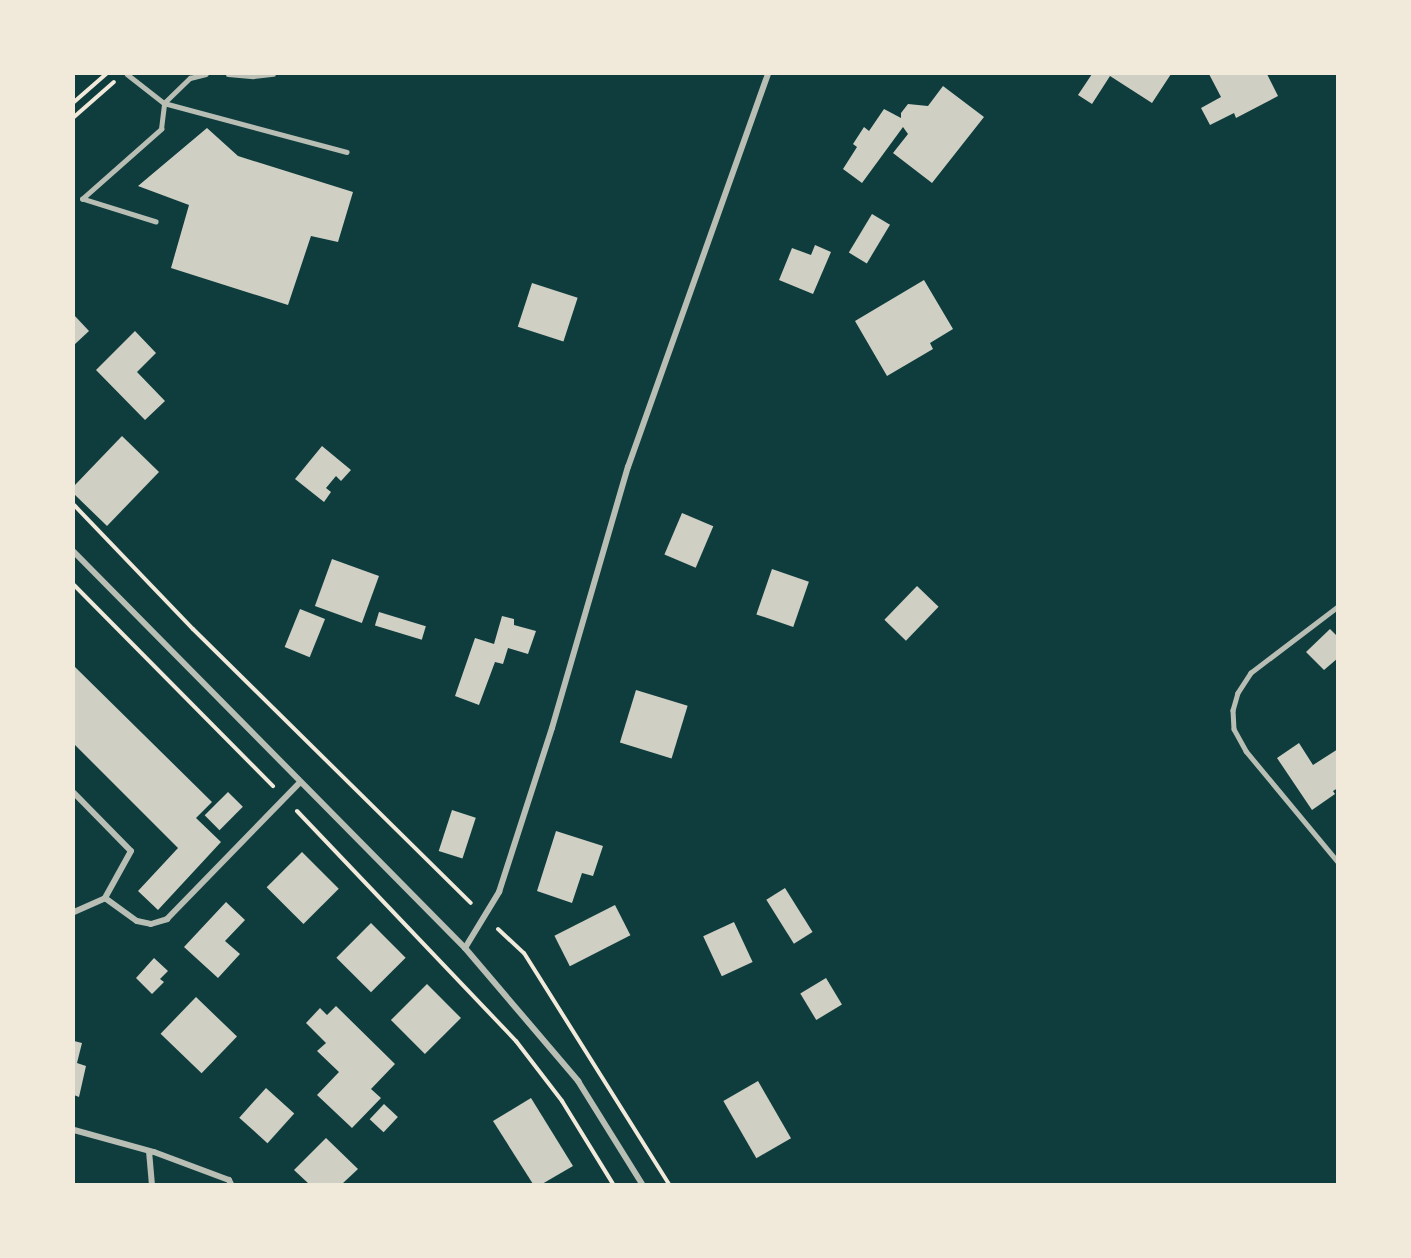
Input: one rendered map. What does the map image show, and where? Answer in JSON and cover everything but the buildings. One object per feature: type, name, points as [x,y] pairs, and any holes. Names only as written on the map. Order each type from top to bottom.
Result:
[{"type":"street","points":[[465,948],[500,892],[552,728],[628,467],[768,74]]},
{"type":"street","points":[[74,552],[465,948],[578,1081],[642,1185]]},
{"type":"street","points":[[105,898],[137,921],[152,924],[166,920],[300,782]]},
{"type":"street","points":[[74,793],[131,851],[105,898],[74,912]]},
{"type":"street","points":[[74,1130],[149,1151],[229,1180],[231,1185]]},
{"type":"street","points":[[149,1151],[152,1185]]},
{"type":"lane","points":[[127,74],[164,104],[347,152]]},
{"type":"lane","points":[[156,222],[82,199],[160,129],[164,104],[190,78],[206,74]]},
{"type":"lane","points":[[228,74],[253,76],[273,74]]},
{"type":"lane","points":[[1338,607],[1251,673],[1238,693],[1233,710],[1234,729],[1246,752],[1338,862]]},
{"type":"path","points":[[74,102],[106,74]]},
{"type":"path","points":[[74,117],[115,81]]},
{"type":"path","points":[[74,505],[193,629],[524,953],[669,1185]]},
{"type":"path","points":[[74,585],[285,798],[516,1041],[562,1101],[614,1185]]}]
